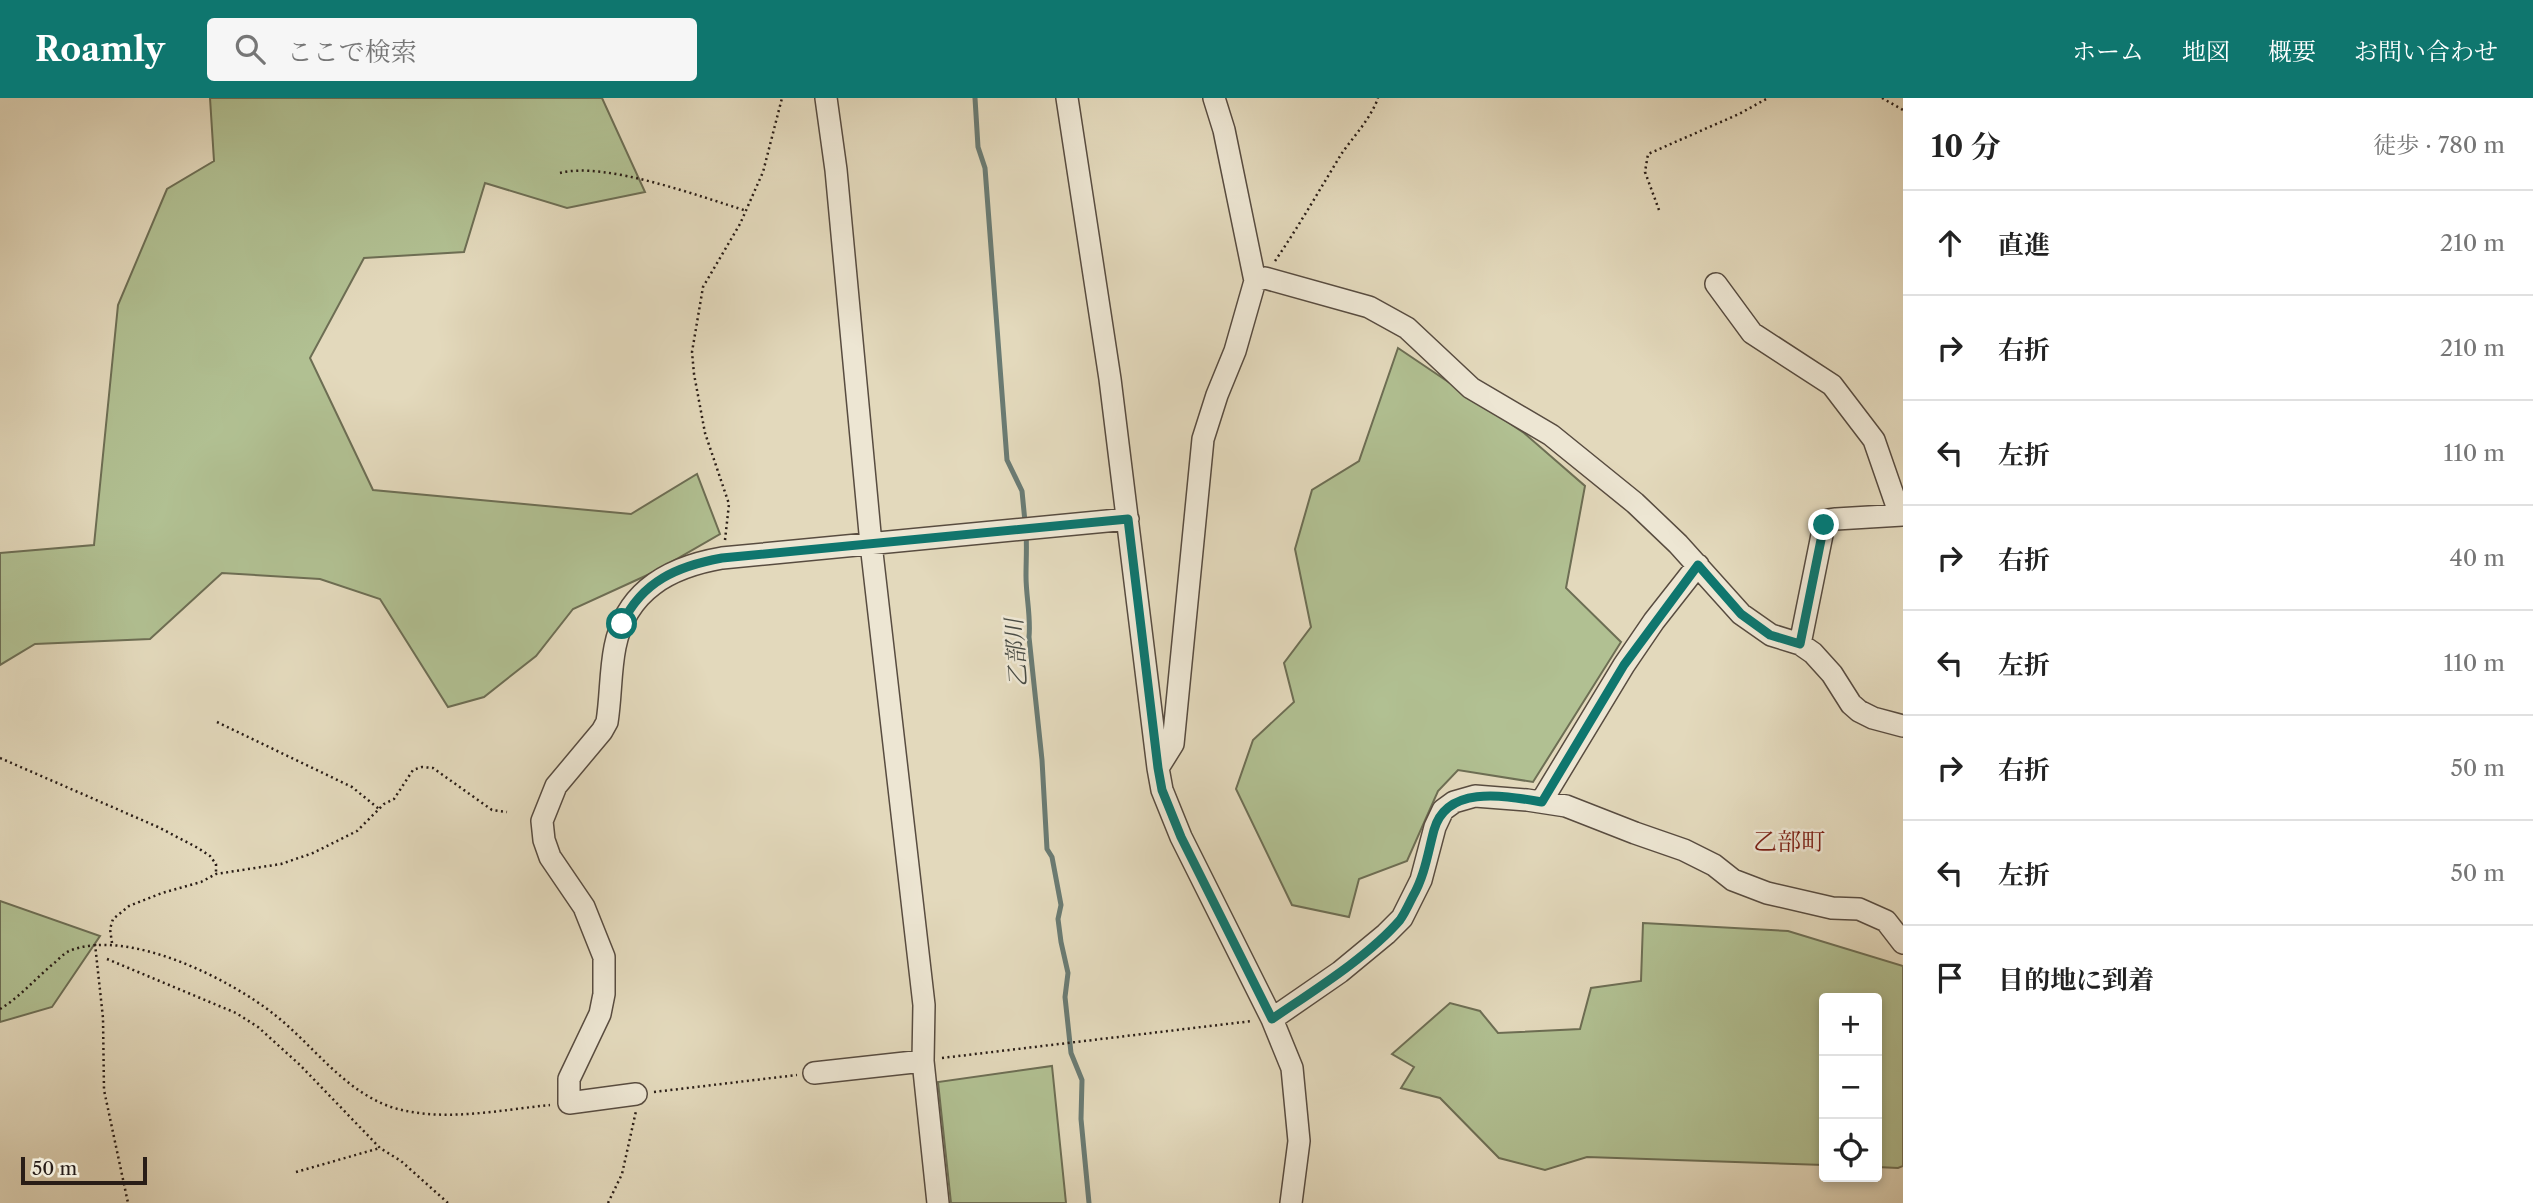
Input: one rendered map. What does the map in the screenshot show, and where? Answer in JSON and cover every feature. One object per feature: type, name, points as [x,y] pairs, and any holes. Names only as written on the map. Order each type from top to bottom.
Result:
[{"type":"street","points":[[826,98],[840,209],[871,544],[924,1005],[923,1061],[938,1203]]},
{"type":"street","points":[[1068,98],[1110,379],[1162,790],[1181,837],[1272,1019],[1292,1068],[1298,1141],[1291,1203]]},
{"type":"street","points":[[1158,768],[1173,744],[1203,439],[1260,279],[1214,98]]},
{"type":"street","points":[[1260,279],[1368,307],[1407,328],[1471,388],[1551,435],[1635,503],[1678,544],[1741,614],[1770,635],[1800,644],[1820,660],[1842,693],[1859,711],[1873,719],[1903,726]]},
{"type":"street","points":[[1716,284],[1752,334],[1832,385],[1874,440],[1902,515],[1836,519],[1829,520],[1824,525],[1800,644]]},
{"type":"street","points":[[636,1094],[569,1103],[569,1079],[600,1014],[604,994],[604,957],[584,907],[550,857],[544,840],[542,821],[556,786],[607,722],[615,646],[629,609],[647,589],[682,568],[722,558],[1128,519]]},
{"type":"street","points":[[1542,802],[1624,665],[1698,565]]},
{"type":"street","points":[[1272,1019],[1340,971],[1402,918],[1421,880],[1435,827],[1443,810],[1454,802],[1475,796],[1566,806],[1627,831],[1684,850],[1714,865],[1733,880],[1767,893],[1832,908],[1859,909],[1886,921],[1903,943]]},
{"type":"street","points":[[814,1073],[923,1061]]},
{"type":"path","points":[[722,558],[729,504],[705,433],[692,352],[704,287],[747,211],[763,172],[782,98]]},
{"type":"path","points":[[1260,279],[1291,238],[1378,98]]},
{"type":"path","points":[[1658,210],[1645,172],[1644,162],[1648,154],[1740,114],[1768,98]]},
{"type":"path","points":[[1882,98],[1903,110]]},
{"type":"path","points":[[560,173],[572,170],[616,174],[747,211]]},
{"type":"path","points":[[217,722],[352,787],[379,809]]},
{"type":"path","points":[[0,758],[158,827],[198,848],[216,864],[216,874]]},
{"type":"path","points":[[112,944],[110,929],[113,919],[129,906],[216,874],[281,864],[313,853],[357,831],[384,804],[394,799],[412,770],[433,768],[492,810],[507,812]]},
{"type":"path","points":[[0,1009],[67,952],[95,944],[112,944],[142,949],[216,977],[247,995],[276,1016],[363,1094],[391,1107],[421,1114],[446,1115],[569,1103]]},
{"type":"path","points":[[95,944],[103,1018],[104,1090],[128,1203]]},
{"type":"path","points":[[107,960],[236,1013],[258,1027],[300,1065],[380,1148],[401,1161],[448,1203]]},
{"type":"path","points":[[923,1061],[1272,1019]]},
{"type":"path","points":[[608,1203],[626,1159],[637,1109],[636,1094],[814,1073]]},
{"type":"path","points":[[296,1172],[380,1148]]},
{"type":"green space","points":[[210,98],[602,98],[645,192],[567,208],[485,183],[464,252],[364,258],[310,358],[373,490],[631,514],[697,474],[720,534],[654,572],[573,609],[536,656],[484,697],[448,707],[380,599],[320,579],[222,573],[150,639],[35,644],[0,665],[0,553],[94,545],[118,305],[167,189],[214,161]]},
{"type":"green space","points":[[1398,348],[1524,433],[1585,486],[1566,588],[1621,642],[1533,782],[1458,770],[1438,791],[1407,861],[1359,879],[1349,917],[1292,905],[1236,789],[1253,740],[1294,702],[1284,663],[1311,627],[1295,549],[1312,490],[1359,461]]},
{"type":"green space","points":[[0,901],[100,936],[52,1007],[0,1022]]},
{"type":"green space","points":[[1643,923],[1788,931],[1903,966],[1903,1166],[1882,1167],[1882,993],[1819,993],[1819,1165],[1587,1157],[1545,1170],[1499,1158],[1440,1098],[1401,1088],[1414,1067],[1392,1054],[1450,1003],[1480,1011],[1498,1033],[1580,1029],[1591,988],[1641,981]]},
{"type":"green space","points":[[1052,1066],[1066,1203],[951,1203],[938,1082]]},
{"type":"waterway","name":"乙部川","points":[[975,98],[978,147],[985,168],[1007,460],[1022,491],[1025,522]]},
{"type":"waterway","name":"乙部川","points":[[1026,532],[1029,637],[1042,760],[1047,849],[1052,857],[1061,905],[1058,919],[1068,973],[1065,997],[1071,1053],[1082,1080],[1081,1119],[1089,1203]]},
{"type":"district","name":"乙部町","points":[[1789,841]]},
{"type":"route","points":[[622,624],[639,596],[655,583],[694,563],[722,558],[1128,519],[1162,790],[1181,837],[1272,1019],[1340,971],[1402,918],[1421,880],[1435,827],[1443,810],[1454,802],[1475,796],[1542,802],[1624,665],[1698,565],[1741,614],[1770,635],[1800,644],[1824,525]]}]
